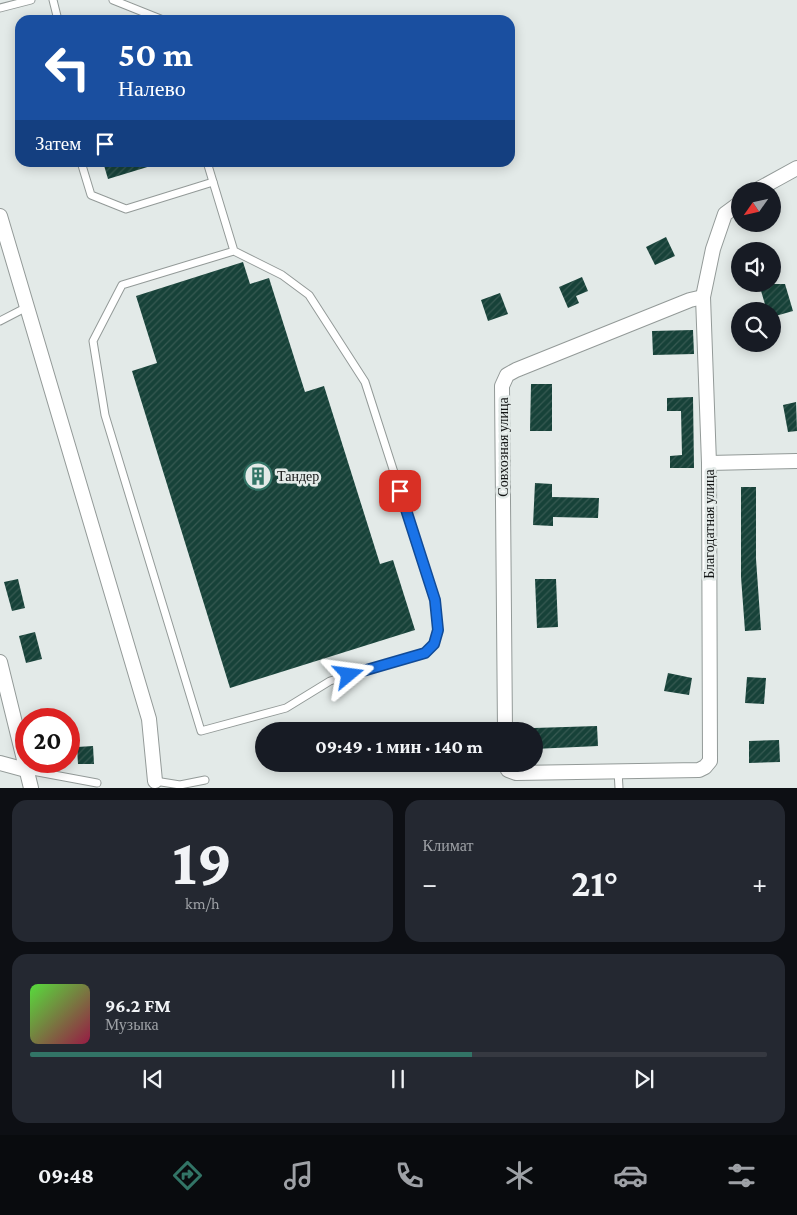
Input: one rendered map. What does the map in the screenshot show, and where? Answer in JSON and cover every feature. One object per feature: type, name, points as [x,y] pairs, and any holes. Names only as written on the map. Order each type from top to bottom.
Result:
[{"type":"street","points":[[771,182],[797,168]]},
{"type":"street","name":"Благодатная улица","points":[[618,771],[699,770],[705,767],[710,760],[709,463],[703,297],[713,249],[725,214],[731,210]]},
{"type":"street","points":[[0,216],[149,719],[155,781]]},
{"type":"street","name":"Совхозная улица","points":[[505,722],[502,386],[507,375],[690,300],[703,297]]},
{"type":"street","points":[[709,463],[797,461]]},
{"type":"street","points":[[0,662],[15,724]]},
{"type":"street","points":[[0,763],[15,767]]},
{"type":"street","points":[[513,772],[618,771]]},
{"type":"street","points":[[27,773],[31,788]]},
{"type":"lane","points":[[0,8],[31,0]]},
{"type":"lane","points":[[53,0],[57,15]]},
{"type":"lane","points":[[113,0],[150,15]]},
{"type":"lane","points":[[83,167],[91,195],[126,209],[213,182]]},
{"type":"lane","points":[[208,167],[234,251],[282,275],[309,295],[365,382],[435,600],[438,630],[434,644],[425,653],[330,680],[286,708],[201,731],[105,415],[93,341],[122,285],[234,251]]},
{"type":"lane","points":[[0,321],[27,307]]},
{"type":"lane","points":[[618,771],[619,788]]},
{"type":"lane","points":[[42,773],[97,783]]},
{"type":"lane","points":[[155,781],[180,785],[205,780]]},
{"type":"building","points":[[104,167],[147,167],[108,179]]},
{"type":"building","points":[[666,237],[675,256],[655,265],[646,247]]},
{"type":"building","name":"Тандер","points":[[243,262],[250,284],[269,278],[305,392],[324,386],[380,564],[393,560],[415,630],[230,688],[132,371],[157,363],[136,296]]},
{"type":"building","points":[[582,277],[588,291],[576,296],[579,303],[568,308],[559,287]]},
{"type":"building","points":[[781,284],[785,284],[793,311],[781,314],[781,302],[764,302],[761,292],[781,292]]},
{"type":"building","points":[[500,293],[508,314],[488,321],[481,300]]},
{"type":"building","points":[[693,330],[694,354],[653,355],[652,331]]},
{"type":"building","points":[[531,384],[552,384],[552,431],[530,431]]},
{"type":"building","points":[[693,397],[694,468],[670,468],[670,456],[682,455],[681,411],[667,411],[667,398]]},
{"type":"building","points":[[796,402],[797,431],[788,432],[783,405]]},
{"type":"building","points":[[535,483],[552,484],[552,497],[599,498],[598,518],[553,517],[553,526],[533,525]]},
{"type":"building","points":[[741,487],[756,487],[756,559],[761,630],[745,631],[741,577]]},
{"type":"building","points":[[18,579],[25,608],[12,611],[4,582]]},
{"type":"building","points":[[535,579],[556,579],[558,627],[537,628]]},
{"type":"building","points":[[35,632],[42,659],[26,663],[19,636]]},
{"type":"building","points":[[668,673],[692,678],[689,695],[664,691]]},
{"type":"building","points":[[747,677],[766,678],[764,704],[745,703]]},
{"type":"building","points":[[597,726],[598,746],[543,749],[543,728]]},
{"type":"building","points":[[779,740],[780,762],[749,763],[749,741]]},
{"type":"building","points":[[93,746],[94,764],[80,764],[80,747]]},
{"type":"place","name":"Тандер","points":[[258,476]]},
{"type":"route","points":[[349,675],[425,653],[434,644],[438,630],[435,600],[400,491]]}]
